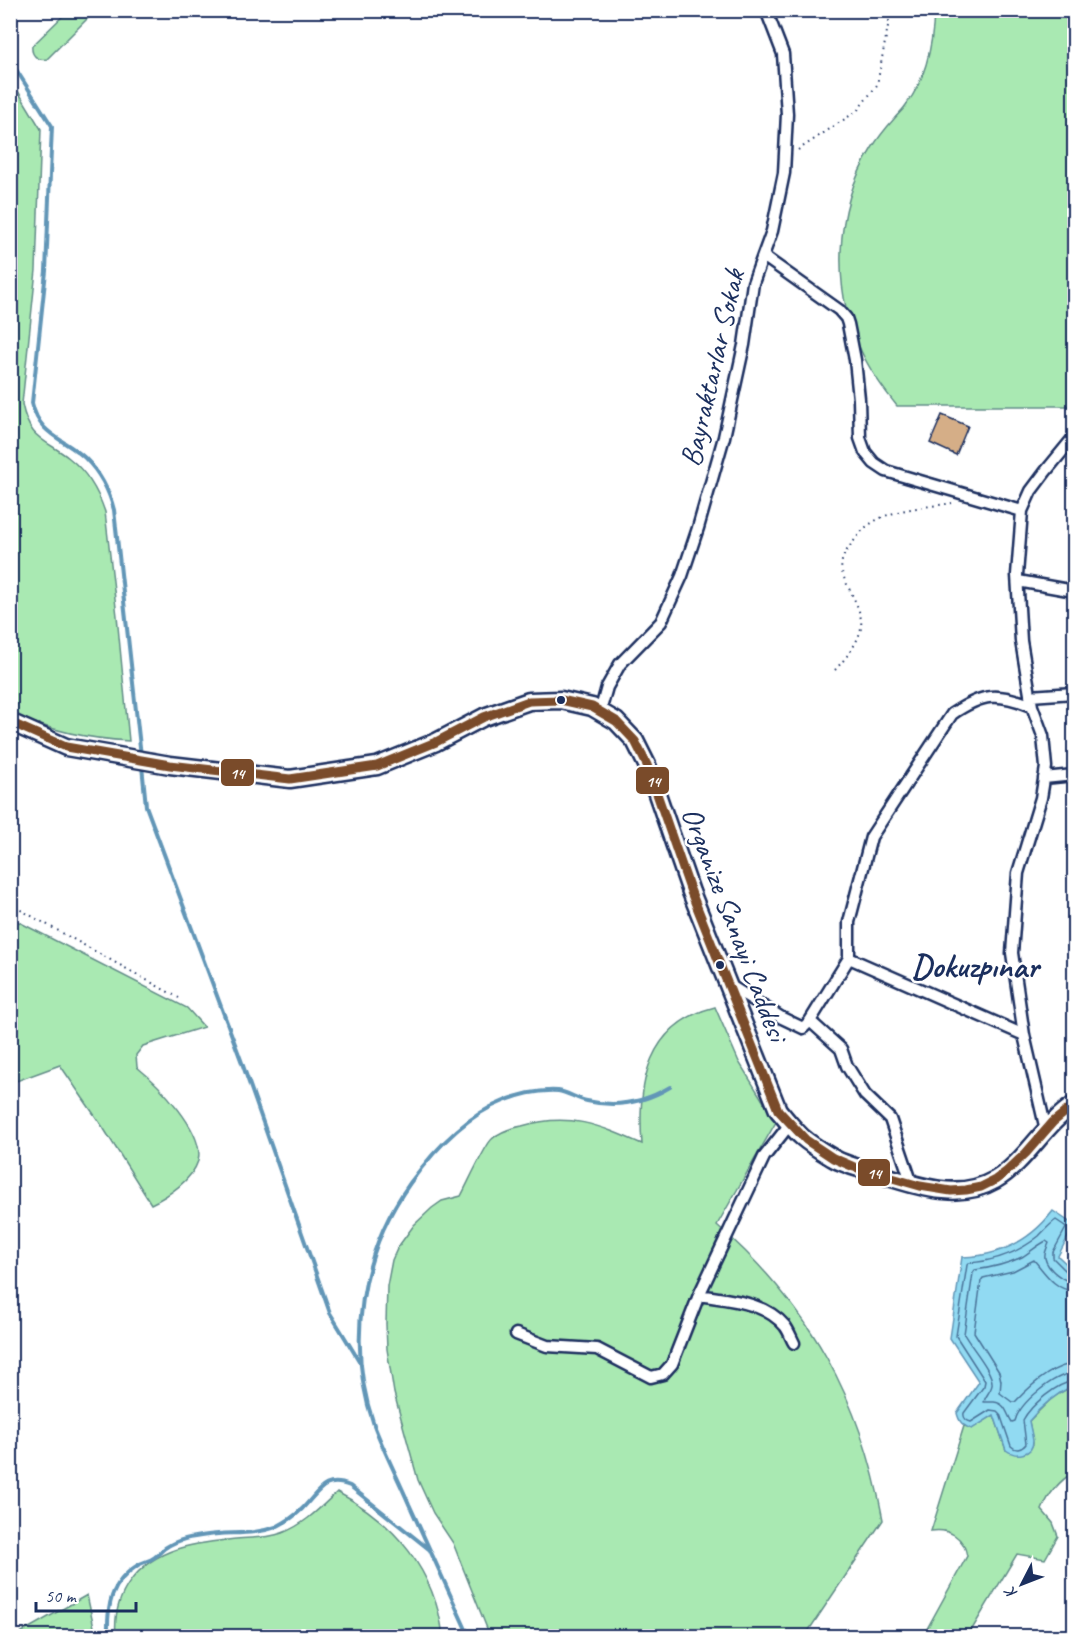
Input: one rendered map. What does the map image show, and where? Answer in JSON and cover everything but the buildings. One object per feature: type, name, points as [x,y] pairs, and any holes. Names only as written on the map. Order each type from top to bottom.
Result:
[{"type":"street","name":"Bayraktarlar Sokak","points":[[600,712],[607,687],[620,664],[661,622],[682,576],[724,437],[744,345],[753,283],[772,231],[784,173],[787,114],[783,54],[766,10]]},
{"type":"street","points":[[763,256],[839,310],[846,318],[855,360],[860,438],[865,452],[874,463],[886,471],[1022,511]]},
{"type":"street","points":[[1046,1130],[1024,1035],[1012,953],[1018,873],[1041,798],[1046,767],[1043,736],[1031,701],[1021,641],[1018,581],[1022,511],[1031,491],[1074,437]]},
{"type":"street","points":[[1018,581],[1074,591]]},
{"type":"street","points":[[728,985],[803,1028],[810,1021],[849,958],[849,922],[871,837],[952,714],[970,702],[991,696],[1031,701],[1074,693]]},
{"type":"street","name":"Organize Sanayi Caddesi","points":[[10,722],[66,747],[170,765],[290,779],[377,766],[436,742],[484,717],[529,701],[561,700],[592,707],[616,721],[634,741],[647,765],[691,892],[778,1110],[803,1138],[834,1158],[918,1187],[957,1191],[976,1188],[995,1180],[1015,1166],[1062,1113],[1074,1105]]},
{"type":"street","points":[[1044,778],[1074,775]]},
{"type":"street","points":[[849,958],[1024,1035]]},
{"type":"street","points":[[810,1021],[841,1049],[847,1066],[865,1095],[890,1119],[912,1184]]},
{"type":"street","points":[[516,1334],[547,1346],[597,1349],[651,1377],[657,1377],[668,1370],[699,1295],[764,1157],[790,1124]]},
{"type":"street","points":[[699,1295],[755,1305],[772,1314],[785,1327],[794,1343]]},
{"type":"path","points":[[785,158],[857,111],[878,85],[891,10]]},
{"type":"path","points":[[835,670],[850,652],[860,632],[861,621],[841,566],[846,551],[865,528],[883,516],[904,510],[982,499]]},
{"type":"path","points":[[10,904],[179,998]]},
{"type":"green space","points":[[68,11],[95,11],[47,59],[35,57],[32,46]]},
{"type":"green space","points":[[934,11],[1074,11],[1074,406],[897,406],[871,370],[853,332],[846,306],[841,252],[850,198],[859,172],[872,148],[905,107],[919,84],[930,48]]},
{"type":"green space","points":[[10,78],[41,129],[36,270],[22,404],[25,416],[34,432],[81,469],[95,489],[105,512],[129,741],[69,733],[11,714]]},
{"type":"green space","points":[[11,918],[187,1008],[204,1027],[143,1046],[136,1055],[137,1067],[178,1109],[195,1136],[198,1149],[198,1161],[191,1175],[165,1197],[151,1204],[60,1065],[11,1083]]},
{"type":"green space","points":[[715,1007],[739,1062],[776,1122],[717,1225],[779,1288],[805,1322],[827,1357],[861,1434],[883,1520],[805,1636],[490,1636],[453,1543],[433,1513],[418,1480],[394,1393],[387,1349],[386,1324],[387,1286],[392,1260],[398,1247],[414,1225],[432,1208],[442,1201],[461,1196],[489,1143],[502,1132],[539,1122],[569,1121],[598,1126],[642,1144],[642,1099],[645,1078],[661,1042],[675,1027],[692,1015]]},
{"type":"green space","points":[[1074,1385],[1074,1472],[1055,1488],[1042,1510],[1053,1523],[1058,1536],[1045,1559],[1017,1554],[968,1636],[923,1636],[967,1556],[963,1544],[955,1535],[938,1530],[931,1531],[964,1426],[972,1428],[994,1415],[1006,1450],[1033,1444],[1029,1421],[1053,1397]]},
{"type":"green space","points":[[337,1492],[377,1518],[409,1551],[431,1590],[439,1612],[443,1636],[116,1636],[118,1607],[123,1593],[139,1571],[150,1562],[191,1545],[282,1533],[305,1521]]},
{"type":"green space","points":[[87,1595],[96,1636],[15,1636]]},
{"type":"water","points":[[1053,1211],[1074,1225],[1058,1256],[1074,1271],[1074,1385],[1050,1400],[1034,1415],[1029,1421],[1033,1441],[1030,1450],[1023,1454],[1014,1454],[1006,1450],[994,1415],[972,1429],[962,1423],[957,1413],[979,1382],[950,1338],[962,1257],[989,1254],[1013,1245],[1034,1231]]},
{"type":"waterway","points":[[10,60],[52,126],[46,271],[32,403],[35,414],[46,430],[77,451],[95,470],[107,489],[112,503],[141,756]]},
{"type":"waterway","points":[[142,766],[146,806],[241,1060],[330,1313],[361,1364]]},
{"type":"waterway","points":[[469,1636],[382,1445],[365,1394],[360,1331],[369,1269],[379,1239],[393,1210],[429,1158],[451,1135],[490,1107],[524,1094],[551,1091],[587,1101],[620,1104],[641,1100],[670,1087]]},
{"type":"waterway","points":[[108,1636],[108,1615],[112,1596],[121,1579],[138,1565],[153,1558],[175,1542],[185,1539],[276,1527],[296,1514],[322,1487],[328,1484],[341,1483],[350,1486],[430,1550]]},
{"type":"transit line","name":"14","points":[[10,722],[66,747],[170,765],[290,779],[377,766],[436,742],[484,717],[529,701],[561,700],[592,707],[616,721],[635,741],[647,765],[691,892],[778,1110],[806,1140],[833,1158],[854,1167],[920,1186],[951,1191],[966,1190],[981,1187],[1006,1172],[1053,1122],[1074,1105]]},
{"type":"district","name":"Dokuzpınar","points":[[975,965]]}]
